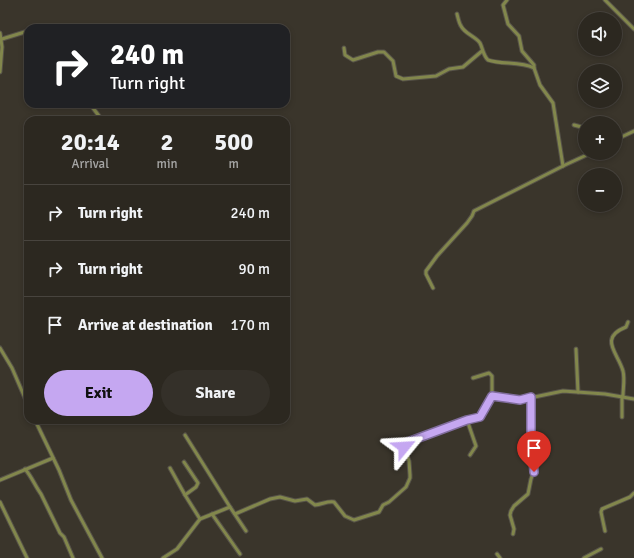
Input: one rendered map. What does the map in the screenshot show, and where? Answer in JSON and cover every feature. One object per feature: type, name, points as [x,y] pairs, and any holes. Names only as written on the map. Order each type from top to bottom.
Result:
[{"type":"street","points":[[507,0],[503,5],[508,24],[519,36],[522,51],[534,65],[540,86],[553,103],[563,166]]},
{"type":"street","points":[[605,0],[634,29]]},
{"type":"street","points":[[457,14],[463,30],[477,40],[486,59],[492,62],[529,65],[534,68]]},
{"type":"street","points":[[0,33],[2,39],[0,72]]},
{"type":"street","points":[[2,39],[24,33]]},
{"type":"street","points":[[344,48],[345,55],[353,60],[378,52],[384,52],[393,61],[396,76],[403,79],[436,76],[449,69],[463,67],[482,51]]},
{"type":"street","points":[[574,125],[578,126]]},
{"type":"street","points":[[622,137],[634,131]]},
{"type":"street","points":[[434,288],[426,274],[426,271],[437,256],[467,223],[474,211],[578,159]]},
{"type":"street","points":[[622,417],[624,373],[614,352],[612,340],[614,333],[626,327],[628,322]]},
{"type":"street","points":[[0,348],[12,368],[24,395]]},
{"type":"street","points":[[576,349],[578,392]]},
{"type":"street","points":[[235,514],[270,498],[278,497],[292,501],[307,499],[315,505],[328,501],[334,502],[345,516],[354,520],[379,512],[383,505],[389,502],[406,487],[410,478],[409,461],[404,447],[405,443],[482,415],[492,396],[492,378],[491,374],[488,374],[473,378]]},
{"type":"street","points":[[492,396],[520,400],[563,390],[622,396],[634,399]]},
{"type":"street","points":[[513,534],[514,529],[510,515],[511,511],[514,506],[528,494],[535,468],[531,431],[531,397]]},
{"type":"street","points":[[467,420],[476,446],[470,455]]},
{"type":"street","points":[[37,424],[80,518],[102,558]]},
{"type":"street","points":[[185,435],[246,531]]},
{"type":"street","points":[[0,480],[53,458]]},
{"type":"street","points":[[184,462],[198,482],[196,486],[185,495]]},
{"type":"street","points":[[170,468],[200,520]]},
{"type":"street","points":[[25,469],[30,475],[35,486],[42,494],[73,558]]},
{"type":"street","points":[[605,531],[601,510],[630,497],[634,493]]},
{"type":"street","points":[[0,502],[27,558]]},
{"type":"street","points":[[163,558],[177,549],[200,520],[230,507]]},
{"type":"street","points":[[212,514],[240,554]]},
{"type":"street","points":[[584,558],[601,549]]},
{"type":"street","points":[[497,554],[500,558]]},
{"type":"route","points":[[404,447],[405,443],[467,420],[480,417],[492,396],[520,400],[531,397],[530,421],[535,468],[534,472]]}]
